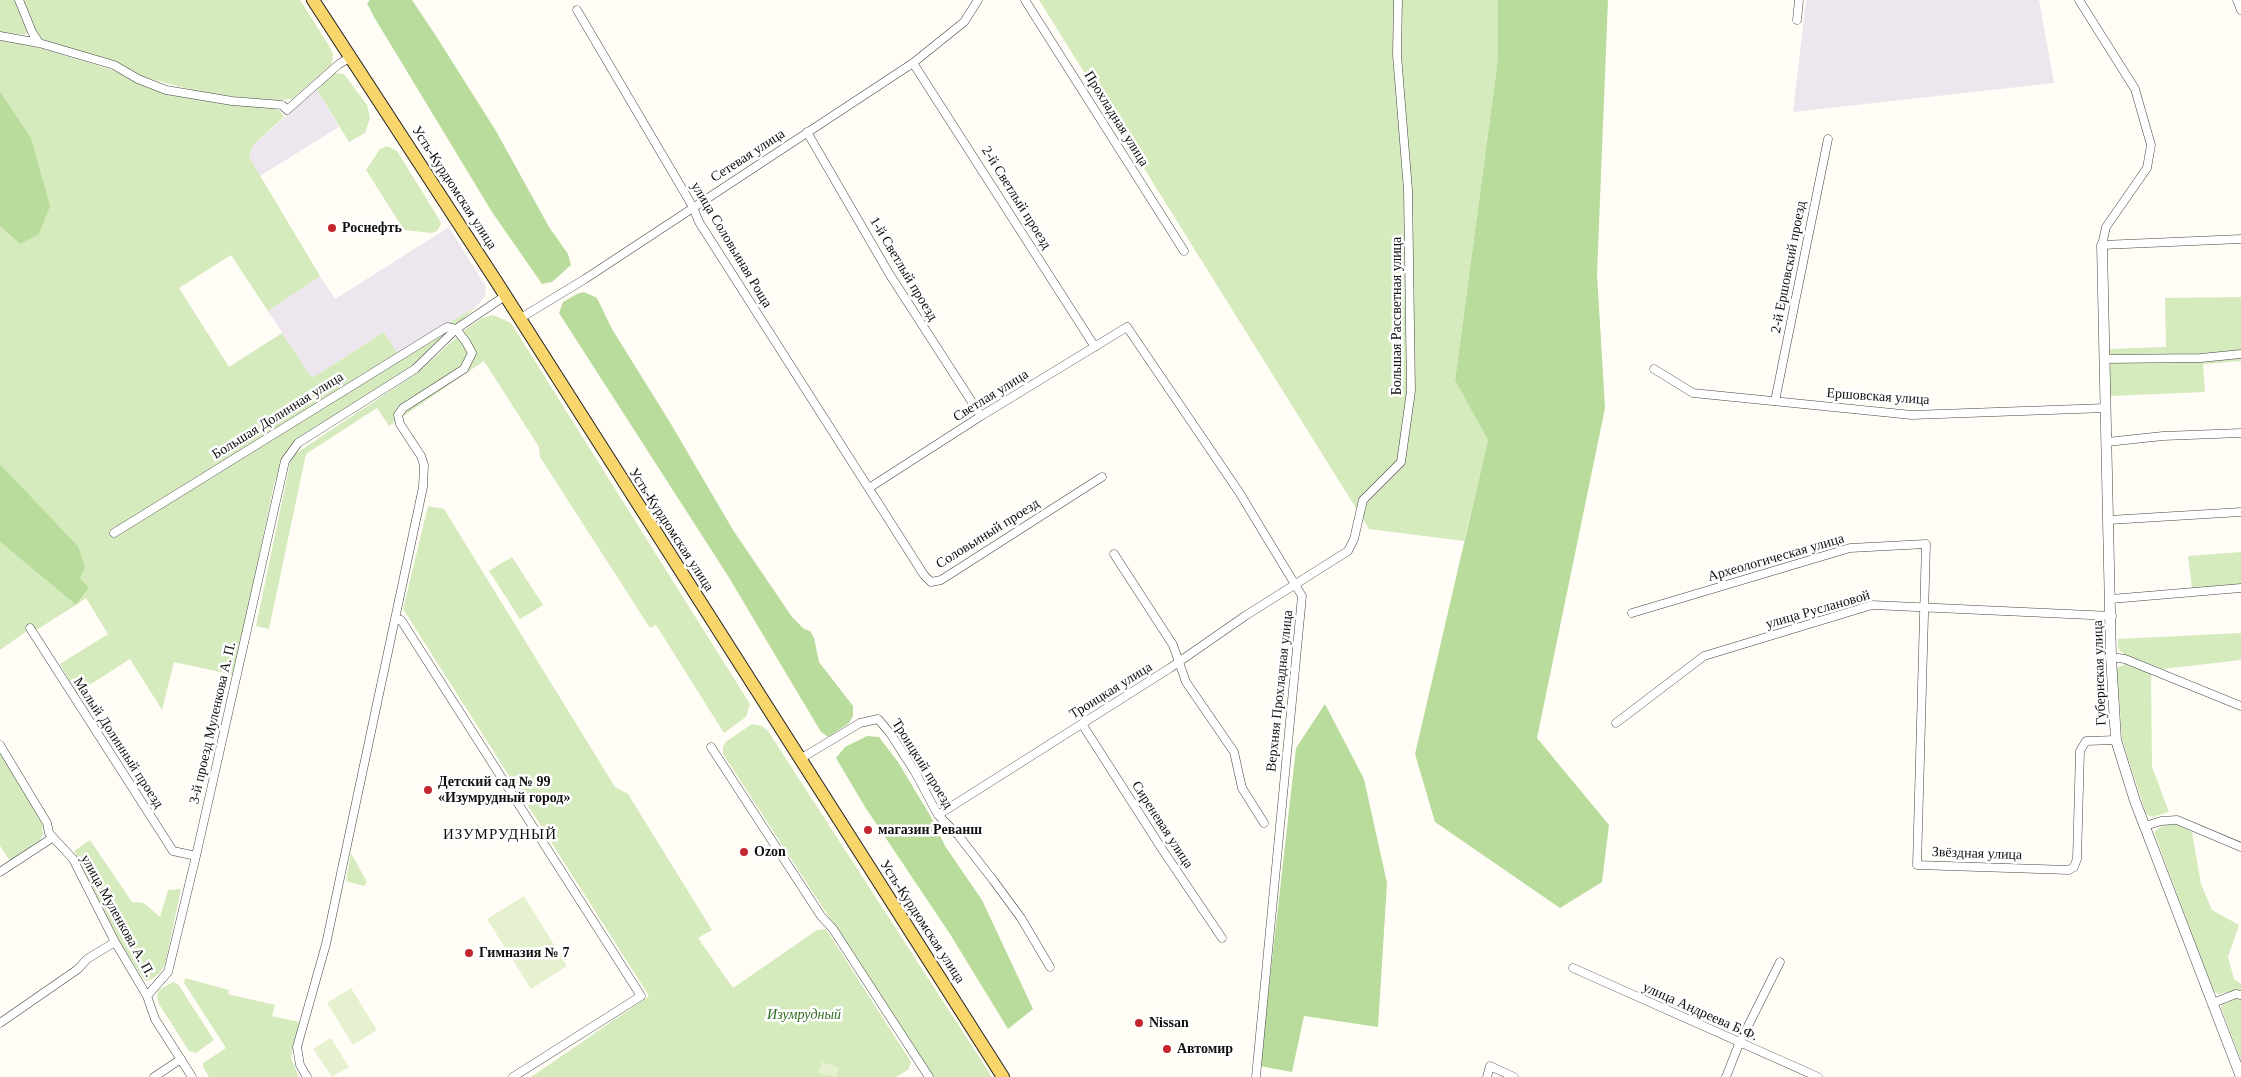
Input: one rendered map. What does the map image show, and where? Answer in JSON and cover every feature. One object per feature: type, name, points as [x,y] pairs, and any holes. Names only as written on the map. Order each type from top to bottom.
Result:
[{"type":"main road","name":"Усть-Курдюмская улица","points":[[313,0],[505,296],[1003,1077]]},
{"type":"street","points":[[19,0],[32,32],[39,43]]},
{"type":"street","name":"Сетевая улица","points":[[519,319],[586,280],[693,207],[913,63],[964,22],[978,0]]},
{"type":"street","name":"Прохладная улица","points":[[1026,0],[1184,252]]},
{"type":"street","name":"Большая Рассветная улица","points":[[1295,584],[1348,551],[1354,539],[1364,500],[1401,462],[1404,446],[1411,390],[1411,352],[1408,190],[1397,55],[1398,0]]},
{"type":"street","points":[[1797,20],[1799,0]]},
{"type":"street","points":[[2079,0],[2135,89],[2151,145],[2147,168],[2106,227],[2102,245],[2241,239]]},
{"type":"street","points":[[2237,0],[2241,10]]},
{"type":"street","name":"улица Соловьиная Роща","points":[[578,10],[693,207],[699,222],[869,488]]},
{"type":"street","points":[[0,36],[39,43],[114,66],[138,79],[166,90],[232,101],[282,105],[287,110],[338,64],[351,57]]},
{"type":"street","name":"2-й Светлый проезд","points":[[913,63],[1095,347]]},
{"type":"street","name":"1-й Светлый проезд","points":[[807,132],[890,275],[981,416]]},
{"type":"street","name":"2-й Ершовский проезд","points":[[1775,401],[1828,139]]},
{"type":"street","name":"Губернская улица","points":[[2102,245],[2112,616],[2111,657],[2116,740],[2145,826],[2241,1077]]},
{"type":"street","name":"Большая Долинная улица","points":[[292,450],[298,443],[415,369],[456,330],[505,296]]},
{"type":"street","name":"Большая Долинная улица","points":[[114,533],[447,327],[456,330]]},
{"type":"street","name":"Верхняя Прохладная улица","points":[[1127,327],[1239,492],[1302,596],[1256,1077]]},
{"type":"street","name":"Светлая улица","points":[[869,488],[981,416],[1127,327]]},
{"type":"street","points":[[306,1077],[298,1056],[297,1047],[326,944],[424,475],[421,456],[400,424],[398,415],[403,408],[464,369],[468,364],[472,353],[456,330]]},
{"type":"street","points":[[2105,359],[2201,358],[2241,354]]},
{"type":"street","name":"Ершовская улица","points":[[1654,370],[1692,393],[1912,415],[2106,408]]},
{"type":"street","points":[[2107,442],[2163,436],[2241,433]]},
{"type":"street","name":"3-й проезд Муленкова А. П.","points":[[147,996],[168,972],[196,856],[278,485],[285,461],[292,450]]},
{"type":"street","name":"Соловьиный проезд","points":[[869,488],[924,575],[931,582],[941,580],[1102,477]]},
{"type":"street","points":[[2109,520],[2241,512]]},
{"type":"street","name":"Археологическая улица","points":[[1632,613],[1850,548],[1926,544],[1924,607]]},
{"type":"street","points":[[1114,554],[1173,645],[1186,682],[1234,752],[1242,788],[1264,823]]},
{"type":"street","name":"Троицкая улица","points":[[938,815],[1179,662],[1295,584]]},
{"type":"street","points":[[2111,599],[2241,588]]},
{"type":"street","name":"улица Руслановой","points":[[1616,723],[1704,656],[1872,605],[2112,616]]},
{"type":"street","name":"Звёздная улица","points":[[1924,607],[1917,865],[2069,870],[2074,867],[2077,860],[2080,750],[2086,741],[2116,740]]},
{"type":"street","points":[[395,619],[401,620],[641,996],[513,1077]]},
{"type":"street","name":"Малый Долинный проезд","points":[[30,628],[173,851],[196,856]]},
{"type":"street","points":[[2111,657],[2133,662],[2241,706]]},
{"type":"street","name":"Троицкий проезд","points":[[800,759],[860,723],[878,719],[890,733],[915,772],[938,815],[958,835],[1021,918],[1050,967]]},
{"type":"street","name":"Сиреневая улица","points":[[1082,724],[1222,938]]},
{"type":"street","name":"улица Муленкова А. П.","points":[[0,745],[47,823],[52,838],[72,859],[115,942],[147,996],[155,1020],[192,1077]]},
{"type":"street","points":[[711,747],[821,916],[834,929],[929,1077]]},
{"type":"street","points":[[2145,826],[2161,821],[2177,820],[2241,847]]},
{"type":"street","points":[[0,872],[52,838]]},
{"type":"street","points":[[0,1023],[78,969],[88,959],[115,942]]},
{"type":"street","points":[[1726,1077],[1739,1044],[1780,962]]},
{"type":"street","name":"улица Андреева Б.Ф.","points":[[1573,968],[1739,1044],[1818,1077]]},
{"type":"street","points":[[2213,1003],[2236,994],[2241,995]]},
{"type":"street","points":[[154,1077],[181,1059]]},
{"type":"street","points":[[1487,1077],[1490,1066],[1514,1077]]},
{"type":"shaded area","points":[[1806,0],[2039,0],[2054,83],[1793,112]]},
{"type":"shaded area","points":[[317,90],[339,127],[260,176],[249,157],[253,145]]},
{"type":"shaded area","points":[[449,227],[486,287],[485,296],[476,307],[397,353],[384,332],[312,378],[268,311],[320,276],[335,299]]},
{"type":"green space","points":[[0,0],[16,0],[27,32],[26,35],[0,32]]},
{"type":"green space","points":[[23,0],[300,0],[333,54],[332,64],[292,99],[268,101],[199,92],[140,76],[115,61],[52,44],[42,39],[35,30]]},
{"type":"green space","points":[[370,0],[412,0],[436,36],[496,131],[549,227],[568,254],[571,265],[552,282],[542,284],[492,212],[374,17],[367,3]]},
{"type":"green space","points":[[1039,0],[1498,0],[1498,59],[1455,379],[1488,440],[1464,541],[1369,529]]},
{"type":"green space","points":[[1498,0],[1608,0],[1597,274],[1605,408],[1537,738],[1609,825],[1602,882],[1560,908],[1435,822],[1415,754],[1488,440],[1455,380],[1498,59]]},
{"type":"green space","points":[[0,40],[37,47],[112,70],[163,92],[231,105],[269,107],[280,111],[284,117],[253,145],[249,157],[320,276],[268,311],[231,255],[179,288],[229,367],[282,333],[312,378],[384,332],[397,353],[476,307],[411,367],[289,448],[274,484],[234,675],[174,662],[162,710],[130,659],[77,693],[60,664],[108,634],[86,598],[76,605],[89,588],[80,578],[78,546],[0,464],[0,226],[20,244],[31,138],[0,91]]},
{"type":"green space","points":[[334,73],[344,74],[367,105],[370,118],[365,133],[349,142],[317,90]]},
{"type":"green space","points":[[0,91],[31,138],[50,206],[39,234],[20,244],[0,226]]},
{"type":"green space","points":[[387,146],[397,151],[439,219],[441,224],[437,231],[432,233],[404,230],[366,170],[380,149]]},
{"type":"green space","points":[[584,292],[597,298],[612,329],[671,424],[733,530],[792,617],[804,629],[810,631],[814,638],[819,662],[853,706],[853,716],[849,723],[828,737],[821,732],[728,576],[559,313],[563,302]]},
{"type":"green space","points":[[2241,297],[2241,361],[2203,364],[2205,392],[2110,396],[2109,349],[2166,347],[2165,298]]},
{"type":"green space","points":[[493,315],[511,323],[750,704],[746,717],[724,733],[656,625],[650,628],[540,457],[539,447],[484,361],[389,426],[377,408],[306,454],[269,629],[256,626],[290,463],[295,454],[417,373],[466,329],[482,318]]},
{"type":"green space","points":[[0,464],[78,546],[85,567],[80,578],[89,588],[76,605],[0,542]]},
{"type":"green space","name":"Изумрудный","points":[[428,506],[444,509],[615,787],[628,794],[712,930],[698,938],[733,988],[817,930],[826,929],[911,1062],[908,1070],[896,1077],[531,1077],[649,996],[403,609]]},
{"type":"green space","points":[[0,542],[76,605],[38,629],[27,631],[0,650]]},
{"type":"green space","points":[[2241,552],[2241,584],[2192,588],[2188,556]]},
{"type":"green space","points":[[512,557],[543,605],[520,619],[489,571]]},
{"type":"green space","points":[[2241,633],[2241,660],[2163,669],[2125,655],[2118,648],[2118,639]]},
{"type":"green space","points":[[2127,663],[2151,673],[2152,767],[2169,812],[2152,817],[2146,814],[2122,739],[2117,668]]},
{"type":"green space","points":[[1325,704],[1364,779],[1387,883],[1378,1027],[1304,1016],[1292,1072],[1260,1066],[1296,748]]},
{"type":"green space","points":[[752,724],[762,726],[768,731],[992,1077],[933,1077],[723,754],[723,746],[727,741]]},
{"type":"green space","points":[[867,736],[879,737],[898,762],[934,822],[945,846],[982,900],[1033,1009],[1008,1029],[950,934],[865,807],[836,758],[845,747]]},
{"type":"green space","points":[[0,739],[48,822],[42,826],[43,835],[40,840],[10,861],[0,846]]},
{"type":"green space","points":[[2163,825],[2177,825],[2192,832],[2201,884],[2212,910],[2239,925],[2228,957],[2234,979],[2241,984],[2241,990],[2218,994],[2213,991],[2154,832]]},
{"type":"green space","points":[[90,840],[132,902],[144,903],[160,917],[168,890],[181,889],[165,964],[160,973],[150,980],[146,981],[142,977],[119,940],[74,851]]},
{"type":"green space","points":[[351,853],[367,882],[364,886],[346,881]]},
{"type":"green space","points":[[524,896],[567,966],[531,989],[487,919]]},
{"type":"green space","points":[[185,978],[229,990],[228,994],[275,1005],[272,1016],[299,1022],[291,1058],[299,1077],[209,1077],[203,1067],[203,1063],[226,1048],[184,983]]},
{"type":"green space","points":[[173,982],[178,984],[214,1040],[196,1053],[189,1051],[159,1004],[157,996],[159,990]]},
{"type":"green space","points":[[351,988],[377,1030],[353,1045],[327,1003]]},
{"type":"green space","points":[[2238,998],[2241,999],[2241,1061],[2221,1007]]},
{"type":"green space","points":[[331,1038],[349,1067],[332,1077],[313,1049]]},
{"type":"green space","points":[[822,1062],[839,1068],[836,1077],[818,1073]]},
{"type":"place","name":"Роснефть","points":[[332,228]]},
{"type":"place","name":"Детский сад № 99 «Изумрудный город»","points":[[428,790]]},
{"type":"place","name":"магазин Реванш","points":[[868,830]]},
{"type":"place","name":"Ozon","points":[[744,852]]},
{"type":"place","name":"Гимназия № 7","points":[[469,953]]},
{"type":"place","name":"Nissan","points":[[1139,1023]]},
{"type":"place","name":"Автомир","points":[[1167,1049]]},
{"type":"district","name":"ИЗУМРУДНЫЙ","points":[[500,835]]}]
